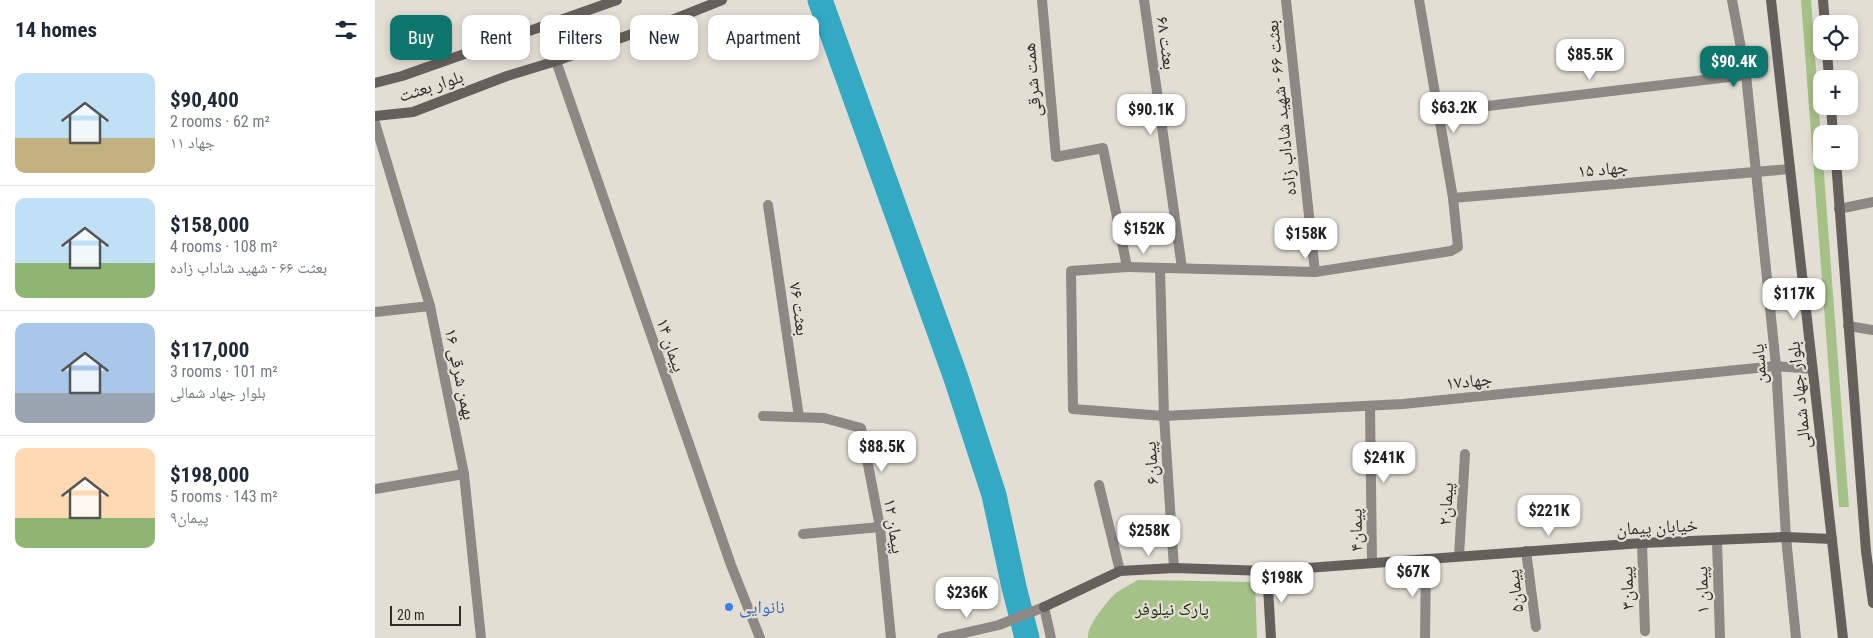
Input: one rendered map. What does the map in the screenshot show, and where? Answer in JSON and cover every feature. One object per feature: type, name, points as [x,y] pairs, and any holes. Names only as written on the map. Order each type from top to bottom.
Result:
[{"type":"street","name":"بلوار بعثت","points":[[375,83],[402,76],[617,0]]},
{"type":"street","name":"بلوار بعثت","points":[[375,116],[413,112],[507,76],[556,61],[722,0]]},
{"type":"street","name":"همت شرقی","points":[[1042,0],[1056,157],[1103,148],[1127,267]]},
{"type":"street","name":"بعثت ۶۸","points":[[1144,0],[1182,268]]},
{"type":"street","name":"بعثت ۶۶ - شهید شاداب زاده","points":[[1286,0],[1315,272]]},
{"type":"street","points":[[1127,267],[1315,272],[1451,251],[1458,247],[1459,241],[1453,198],[1419,0]]},
{"type":"street","name":"یاسمن","points":[[1732,0],[1746,75],[1776,366],[1786,537],[1797,638]]},
{"type":"street","name":"بلوار جهاد شمالی","points":[[1771,0],[1843,638]]},
{"type":"street","points":[[1823,0],[1824,15]]},
{"type":"street","name":"پیمان ۱۴","points":[[556,61],[731,565],[760,638]]},
{"type":"street","points":[[1437,112],[1746,75]]},
{"type":"street","name":"بهمن شرقی ۱۶","points":[[375,123],[430,306],[464,474],[481,638]]},
{"type":"street","name":"جهاد ۱۵","points":[[1453,198],[1790,169]]},
{"type":"street","points":[[1837,170],[1848,326],[1873,603]]},
{"type":"street","points":[[1839,209],[1873,202]]},
{"type":"street","name":"بعثت ۷۶","points":[[768,205],[799,417]]},
{"type":"street","name":"جهاد۱۷","points":[[1127,267],[1071,271],[1073,409],[1164,416],[1371,406],[1776,366],[1812,369]]},
{"type":"street","name":"پیمان۶","points":[[1161,268],[1164,416],[1174,568]]},
{"type":"street","points":[[375,312],[430,306]]},
{"type":"street","points":[[1848,326],[1873,330]]},
{"type":"street","name":"پیمان۴","points":[[1371,406],[1372,563]]},
{"type":"street","name":"پیمان ۱۲","points":[[763,416],[825,418],[861,428],[880,526],[891,638]]},
{"type":"street","name":"پیمان۲","points":[[1459,556],[1465,454]]},
{"type":"street","points":[[375,489],[464,474]]},
{"type":"street","points":[[1099,485],[1120,571]]},
{"type":"street","points":[[803,534],[880,526]]},
{"type":"street","name":"خیابان پیمان","points":[[1044,607],[1120,571],[1174,568],[1267,570],[1642,543],[1786,537],[1831,539]]},
{"type":"street","name":"پیمان ۱","points":[[1717,541],[1720,638]]},
{"type":"street","name":"پیمان۳","points":[[1642,543],[1645,631]]},
{"type":"street","name":"پیمان۵","points":[[1526,551],[1535,627]]},
{"type":"street","points":[[1425,638],[1426,559]]},
{"type":"street","points":[[1267,570],[1271,638]]},
{"type":"street","points":[[942,638],[999,625],[1044,607],[1051,638]]},
{"type":"green space","points":[[1801,0],[1811,0],[1813,60],[1815,60],[1816,70],[1813,70],[1813,115],[1819,115],[1820,125],[1813,125],[1813,160]]},
{"type":"green space","points":[[1814,170],[1824,170],[1849,507],[1839,507]]},
{"type":"green space","name":"پارک نیلوفر","points":[[1138,580],[1255,582],[1257,638],[1088,638],[1090,627],[1108,601],[1117,592]]},
{"type":"waterway","points":[[820,0],[956,378],[994,495],[1027,638]]},
{"type":"place","name":"نانوایی","points":[[729,607]]}]
